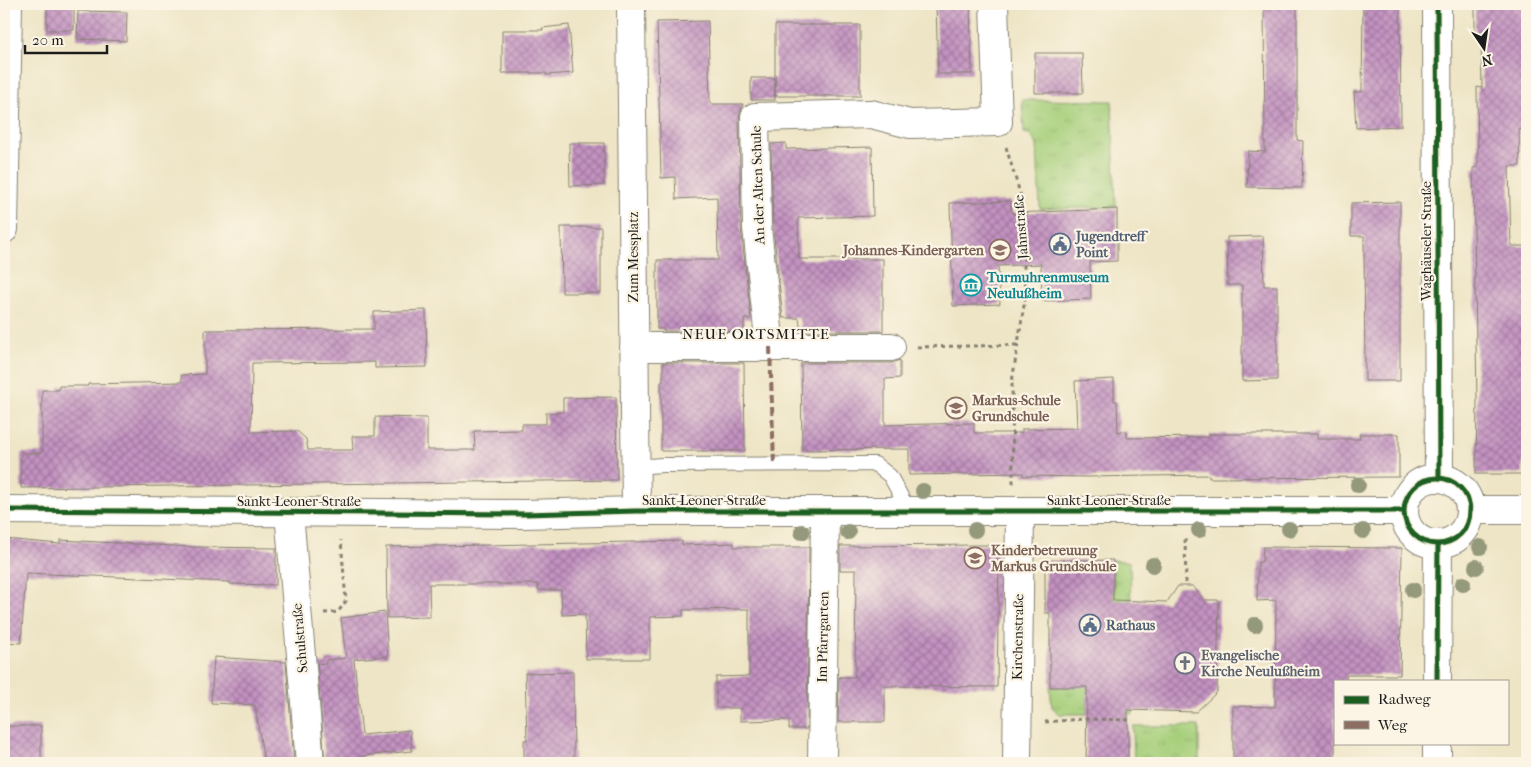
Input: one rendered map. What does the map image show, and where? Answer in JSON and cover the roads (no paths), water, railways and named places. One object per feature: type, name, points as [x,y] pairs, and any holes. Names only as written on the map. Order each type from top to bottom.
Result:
[{"type":"street","points":[[4,229],[8,4]]},
{"type":"street","name":"Zum Messplatz","points":[[631,4],[636,511]]},
{"type":"street","name":"An der Alten Schule","points":[[770,347],[757,228],[755,117],[871,114],[910,124],[998,122],[994,4]]},
{"type":"street","name":"Waghäuseler Straße","points":[[1437,4],[1439,478]]},
{"type":"street","points":[[634,347],[891,347]]},
{"type":"street","points":[[1439,478],[1451,481],[1461,488],[1468,498],[1471,510],[1468,524],[1461,535],[1450,542],[1438,545],[1418,538],[1406,522],[1404,511],[1411,491],[1428,480],[1439,478]]},
{"type":"street","name":"Sankt-Leoner-Straße","points":[[4,510],[524,514],[636,511],[1404,511]]},
{"type":"street","points":[[1471,510],[1527,510]]},
{"type":"street","name":"Im Pfarrgarten","points":[[822,763],[825,511]]},
{"type":"street","name":"Kirchenstraße","points":[[1016,763],[1020,511]]},
{"type":"street","name":"Schulstraße","points":[[290,512],[310,763]]},
{"type":"street","points":[[1437,680],[1438,545]]},
{"type":"street","points":[[1437,744],[1437,763]]},
{"type":"lane","points":[[635,468],[671,464],[875,464],[890,476],[909,511]]},
{"type":"place","name":"Jugendtreff Point","points":[[1060,244]]},
{"type":"place","name":"Johannes-Kindergarten","points":[[1000,250]]},
{"type":"place","name":"Turmuhrenmuseum Neulußheim","points":[[971,285]]},
{"type":"place","name":"Markus-Schule Grundschule","points":[[956,408]]},
{"type":"place","name":"Kinderbetreuung Markus Grundschule","points":[[975,558]]},
{"type":"place","name":"Rathaus","points":[[1090,625]]},
{"type":"place","name":"Evangelische Kirche Neulußheim","points":[[1185,663]]},
{"type":"district","name":"NEUE ORTSMITTE","points":[[756,334]]}]
